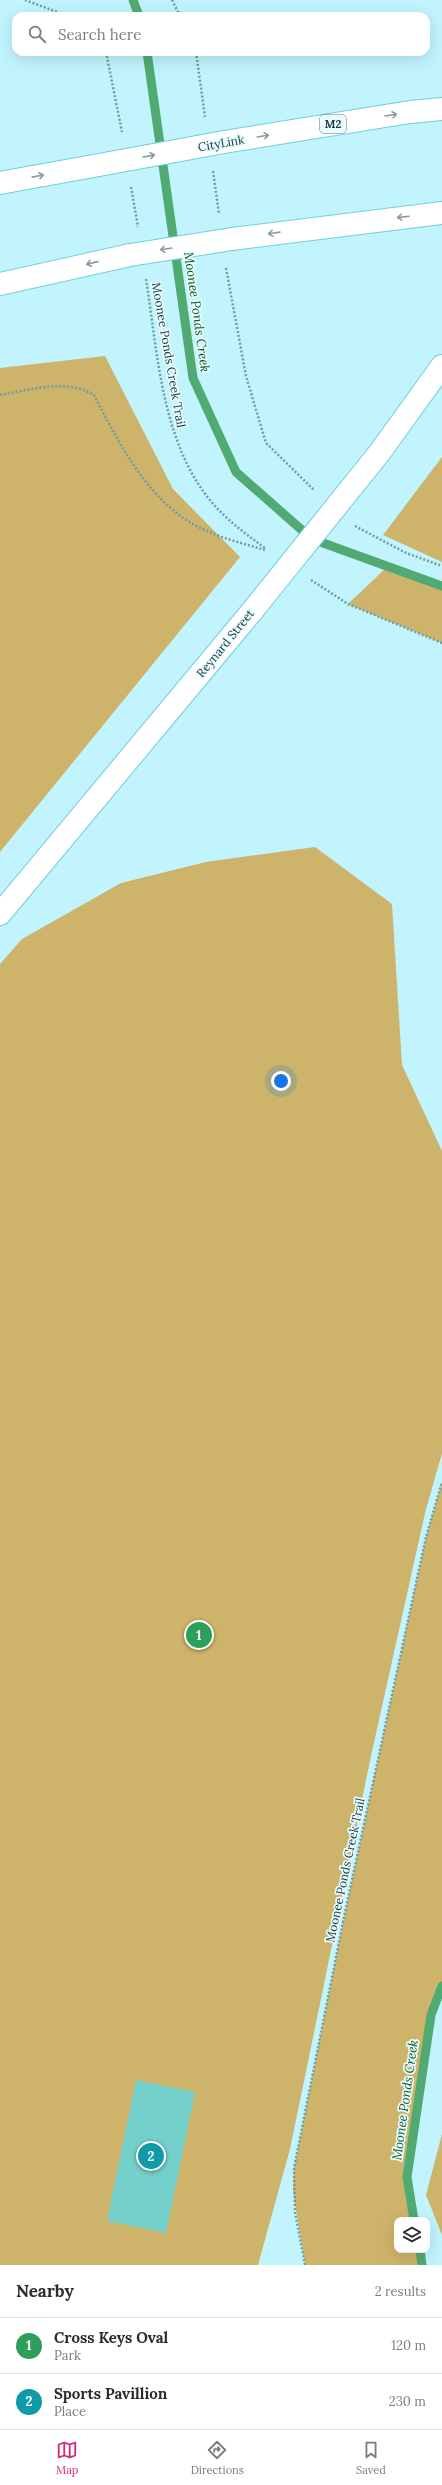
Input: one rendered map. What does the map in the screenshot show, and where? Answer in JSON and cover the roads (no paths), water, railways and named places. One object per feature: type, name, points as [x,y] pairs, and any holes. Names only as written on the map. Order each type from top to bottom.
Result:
[{"type":"main road","name":"CityLink","points":[[0,183],[224,142],[410,112],[442,110]]},
{"type":"main road","points":[[0,284],[130,255],[232,239],[442,213]]},
{"type":"main road","name":"Reynard Street","points":[[0,914],[253,610],[380,452],[441,369]]},
{"type":"waterway","name":"Moonee Ponds Creek","points":[[133,0],[138,12]]},
{"type":"waterway","name":"Moonee Ponds Creek","points":[[148,56],[193,378],[236,472],[312,539],[442,586]]},
{"type":"waterway","name":"Moonee Ponds Creek","points":[[414,2217],[407,2177],[431,2015],[442,1986]]},
{"type":"waterway","name":"Moonee Ponds Creek","points":[[420,2253],[422,2265]]},
{"type":"place","name":"Cross Keys Oval","points":[[199,1635]]},
{"type":"place","name":"Sports Pavillion","points":[[151,2156]]}]
